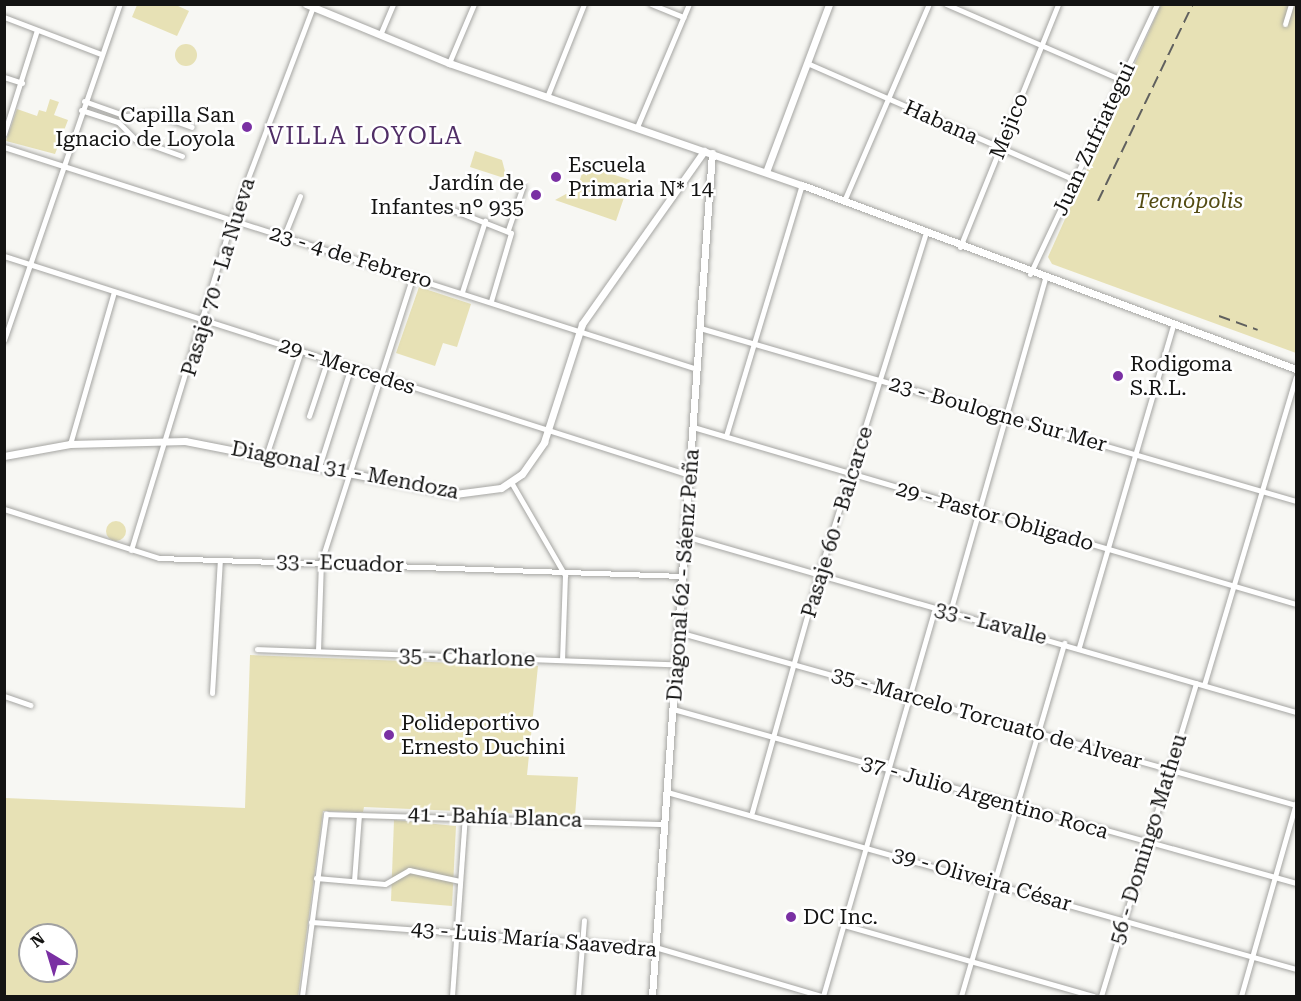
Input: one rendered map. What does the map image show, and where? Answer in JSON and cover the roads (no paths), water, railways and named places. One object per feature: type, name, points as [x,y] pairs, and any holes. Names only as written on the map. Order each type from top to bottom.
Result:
[{"type":"street","points":[[4,339],[84,101],[120,4]]},
{"type":"street","points":[[380,35],[393,4]]},
{"type":"street","points":[[449,63],[474,4]]},
{"type":"street","points":[[547,97],[584,4]]},
{"type":"street","points":[[651,4],[684,17]]},
{"type":"street","points":[[637,127],[689,4]]},
{"type":"street","points":[[844,201],[929,4]]},
{"type":"street","points":[[946,4],[1122,80]]},
{"type":"street","name":"Mejico","points":[[960,247],[1058,4]]},
{"type":"street","name":"Juan Zufriategui","points":[[1030,274],[1157,4]]},
{"type":"street","points":[[1285,24],[1291,4]]},
{"type":"street","points":[[311,5],[449,63],[802,184],[1030,274],[1296,369]]},
{"type":"street","name":"Pasaje 70 - La Nueva","points":[[131,550],[167,441],[232,220],[311,5]]},
{"type":"street","points":[[766,172],[827,5]]},
{"type":"street","points":[[4,27],[6,18],[101,54]]},
{"type":"street","points":[[4,134],[37,30]]},
{"type":"street","name":"Habana","points":[[807,63],[1075,180]]},
{"type":"street","points":[[4,77],[22,82]]},
{"type":"street","points":[[84,101],[126,116],[153,113],[192,127]]},
{"type":"street","points":[[81,110],[118,122],[135,139],[182,156]]},
{"type":"street","name":"23 - 4 de Febrero","points":[[4,147],[698,369]]},
{"type":"street","name":"Diagonal 62 - Sáenz Peña","points":[[652,996],[698,369],[708,152]]},
{"type":"street","name":"Diagonal 31 - Mendoza","points":[[4,456],[70,444],[167,441],[267,453],[349,474],[463,495],[487,493],[512,482],[533,461],[548,431],[578,330],[708,152]]},
{"type":"street","points":[[726,436],[802,184]]},
{"type":"street","points":[[491,301],[511,239],[508,230],[523,186]]},
{"type":"street","points":[[284,236],[300,196]]},
{"type":"street","points":[[453,210],[508,230]]},
{"type":"street","points":[[462,292],[485,221]]},
{"type":"street","name":"Pasaje 60 - Balcarce","points":[[753,812],[820,575],[926,233]]},
{"type":"street","name":"29 - Mercedes","points":[[4,256],[689,475]]},
{"type":"street","points":[[318,651],[321,562],[413,276]]},
{"type":"street","points":[[950,612],[1009,417],[1046,279]]},
{"type":"street","points":[[70,444],[114,291]]},
{"type":"street","points":[[1079,647],[1106,548],[1173,325]]},
{"type":"street","name":"23 - Boulogne Sur Mer","points":[[700,328],[1296,501]]},
{"type":"street","points":[[267,453],[301,351]]},
{"type":"street","points":[[309,416],[328,359]]},
{"type":"street","points":[[320,467],[351,367]]},
{"type":"street","points":[[1203,685],[1296,377]]},
{"type":"street","name":"29 - Pastor Obligado","points":[[693,427],[1296,604]]},
{"type":"street","points":[[512,482],[564,573],[562,660]]},
{"type":"street","name":"33 - Ecuador","points":[[4,509],[159,558],[682,576]]},
{"type":"street","name":"33 - Lavalle","points":[[686,536],[935,609],[1079,647],[1296,712]]},
{"type":"street","points":[[212,693],[220,560]]},
{"type":"street","points":[[822,996],[912,696],[935,609]]},
{"type":"street","name":"35 - Marcelo Torcuato de Alvear","points":[[678,632],[912,696],[1167,770],[1296,804]]},
{"type":"street","points":[[961,996],[1040,733],[1064,643]]},
{"type":"street","name":"35 - Charlone","points":[[257,649],[676,664]]},
{"type":"street","name":"56 - Domingo Matheu","points":[[1101,996],[1145,842],[1196,683]]},
{"type":"street","points":[[4,696],[30,705]]},
{"type":"street","name":"37 - Julio Argentino Roca","points":[[674,710],[1296,883]]},
{"type":"street","name":"39 - Oliveira César","points":[[667,792],[753,812],[1296,969]]},
{"type":"street","points":[[1241,996],[1296,804]]},
{"type":"street","name":"41 - Bahía Blanca","points":[[316,878],[327,814],[465,816],[665,824]]},
{"type":"street","points":[[354,881],[359,815]]},
{"type":"street","points":[[452,996],[465,816]]},
{"type":"street","points":[[302,996],[316,878],[385,884],[409,870],[460,882]]},
{"type":"street","points":[[578,996],[584,920]]},
{"type":"street","name":"43 - Luis María Saavedra","points":[[311,922],[655,947],[822,996]]},
{"type":"street","points":[[844,925],[1094,996]]},
{"type":"railway","points":[[1098,201],[1193,4]]},
{"type":"railway","points":[[1219,316],[1258,330]]},
{"type":"place","name":"Capilla San Ignacio de Loyola","points":[[247,127]]},
{"type":"place","name":"Escuela Primaria N* 14","points":[[556,177]]},
{"type":"place","name":"Jardín de Infantes nº 935","points":[[536,195]]},
{"type":"place","name":"Rodigoma S.R.L.","points":[[1118,376]]},
{"type":"place","name":"Polideportivo Ernesto Duchini","points":[[389,735]]},
{"type":"place","name":"DC Inc.","points":[[791,917]]},
{"type":"district","name":"VILLA LOYOLA","points":[[365,137]]},
{"type":"park label","name":"Tecnópolis","points":[[1189,201]]}]
